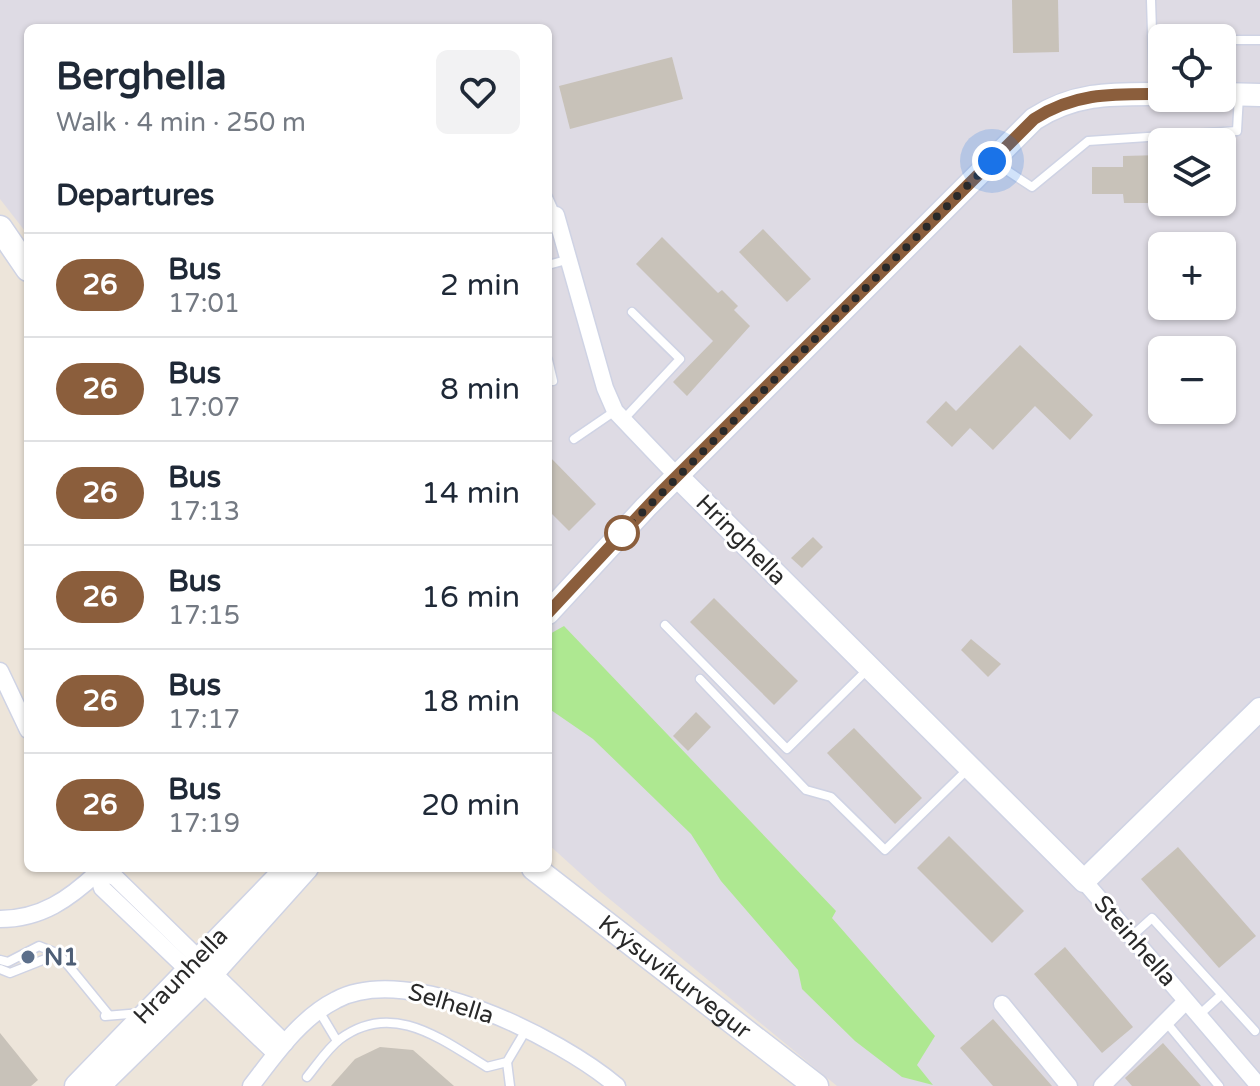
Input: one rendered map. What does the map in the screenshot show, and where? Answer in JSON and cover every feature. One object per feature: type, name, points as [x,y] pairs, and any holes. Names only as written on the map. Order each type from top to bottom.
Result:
[{"type":"main road","points":[[0,228],[24,263]]},
{"type":"main road","name":"Krýsuvíkurvegur","points":[[539,872],[816,1086]]},
{"type":"street","name":"Hringhella","points":[[1084,881],[677,476],[1034,119],[1053,107],[1079,97],[1106,93],[1148,94]]},
{"type":"street","points":[[552,608],[624,520],[677,476],[619,416],[605,388],[571,259],[556,215]]},
{"type":"street","points":[[0,671],[24,722]]},
{"type":"street","points":[[1084,881],[1260,709]]},
{"type":"street","points":[[0,919],[19,919],[49,911],[95,872]]},
{"type":"street","points":[[102,872],[115,877],[200,971],[280,1048]]},
{"type":"street","name":"Hraunhella","points":[[99,1086],[284,872]]},
{"type":"street","name":"Hraunhella","points":[[76,1086],[145,1013],[200,971],[303,872]]},
{"type":"street","name":"Steinhella","points":[[1084,881],[1259,1086]]},
{"type":"street","name":"Selhella","points":[[251,1086],[280,1048],[319,1011],[338,998],[365,989],[394,987],[444,999],[526,1029],[583,1059],[617,1086]]},
{"type":"street","name":"Steinhella","points":[[1102,1086],[1186,1001]]},
{"type":"street","points":[[1002,1004],[1069,1086]]},
{"type":"lane","points":[[1151,0],[1155,24]]},
{"type":"lane","points":[[1236,40],[1260,40]]},
{"type":"lane","points":[[992,161],[1032,187],[1088,141],[1237,131],[1240,94]]},
{"type":"lane","points":[[552,206],[556,215]]},
{"type":"lane","points":[[552,264],[571,259]]},
{"type":"lane","points":[[574,439],[619,416],[680,359],[632,312]]},
{"type":"lane","points":[[552,377],[553,381]]},
{"type":"lane","points":[[665,625],[787,749],[869,668]]},
{"type":"lane","points":[[700,679],[806,790],[831,797],[885,850],[970,768]]},
{"type":"lane","points":[[1131,937],[1152,918],[1255,1031]]},
{"type":"lane","points":[[0,960],[8,962],[39,946],[59,954],[107,1015],[145,1013]]},
{"type":"lane","points":[[0,969],[10,973],[59,954]]},
{"type":"lane","points":[[1198,1015],[1221,995]]},
{"type":"lane","points":[[319,1011],[337,1041]]},
{"type":"lane","points":[[307,1077],[337,1041],[368,1026],[402,1022],[423,1029],[487,1067],[507,1062]]},
{"type":"lane","points":[[1165,1022],[1219,1086]]},
{"type":"lane","points":[[510,1086],[507,1062],[526,1029]]},
{"type":"shaded area","points":[[0,0],[1260,0],[1260,1086],[837,1086],[601,892],[552,848],[552,24],[24,24],[24,230],[0,199]]},
{"type":"green space","points":[[564,626],[836,911],[832,918],[935,1036],[917,1065],[933,1085],[902,1077],[855,1041],[802,989],[798,970],[721,881],[691,834],[593,739],[552,711],[552,633]]},
{"type":"building","points":[[1012,0],[1058,0],[1059,52],[1013,53]]},
{"type":"building","points":[[672,57],[683,99],[570,129],[559,86]]},
{"type":"building","points":[[1148,155],[1148,203],[1124,203],[1123,194],[1092,194],[1092,167],[1123,167],[1123,156]]},
{"type":"building","points":[[763,229],[811,279],[787,302],[739,252]]},
{"type":"building","points":[[662,237],[718,293],[722,290],[738,306],[734,310],[750,326],[687,396],[673,382],[713,341],[636,264]]},
{"type":"building","points":[[1020,345],[1093,415],[1070,440],[1035,406],[993,450],[970,428],[952,447],[926,422],[946,401],[956,411]]},
{"type":"building","points":[[552,459],[596,504],[569,531],[552,514]]},
{"type":"building","points":[[813,537],[823,547],[802,568],[791,558]]},
{"type":"building","points":[[714,598],[798,681],[774,705],[690,622]]},
{"type":"building","points":[[971,639],[1001,664],[988,677],[961,650]]},
{"type":"building","points":[[696,712],[711,727],[688,751],[673,736]]},
{"type":"building","points":[[854,728],[922,798],[895,824],[827,753]]},
{"type":"building","points":[[949,836],[1024,911],[992,943],[917,868]]},
{"type":"building","points":[[1178,847],[1256,936],[1219,968],[1141,879]]},
{"type":"building","points":[[1065,947],[1133,1027],[1102,1053],[1034,974]]},
{"type":"building","points":[[993,1019],[1052,1086],[993,1086],[960,1048]]},
{"type":"building","points":[[0,1033],[38,1080],[31,1086],[0,1086]]},
{"type":"building","points":[[1163,1043],[1201,1086],[1132,1086],[1125,1078]]},
{"type":"building","points":[[380,1047],[413,1050],[454,1086],[331,1086],[355,1059]]},
{"type":"bus line","name":"26","points":[[552,609],[661,492],[1034,119],[1053,107],[1079,97],[1106,93],[1148,94]]},
{"type":"place","name":"N1","points":[[28,957]]},
{"type":"route","points":[[622,533],[992,161]]}]
